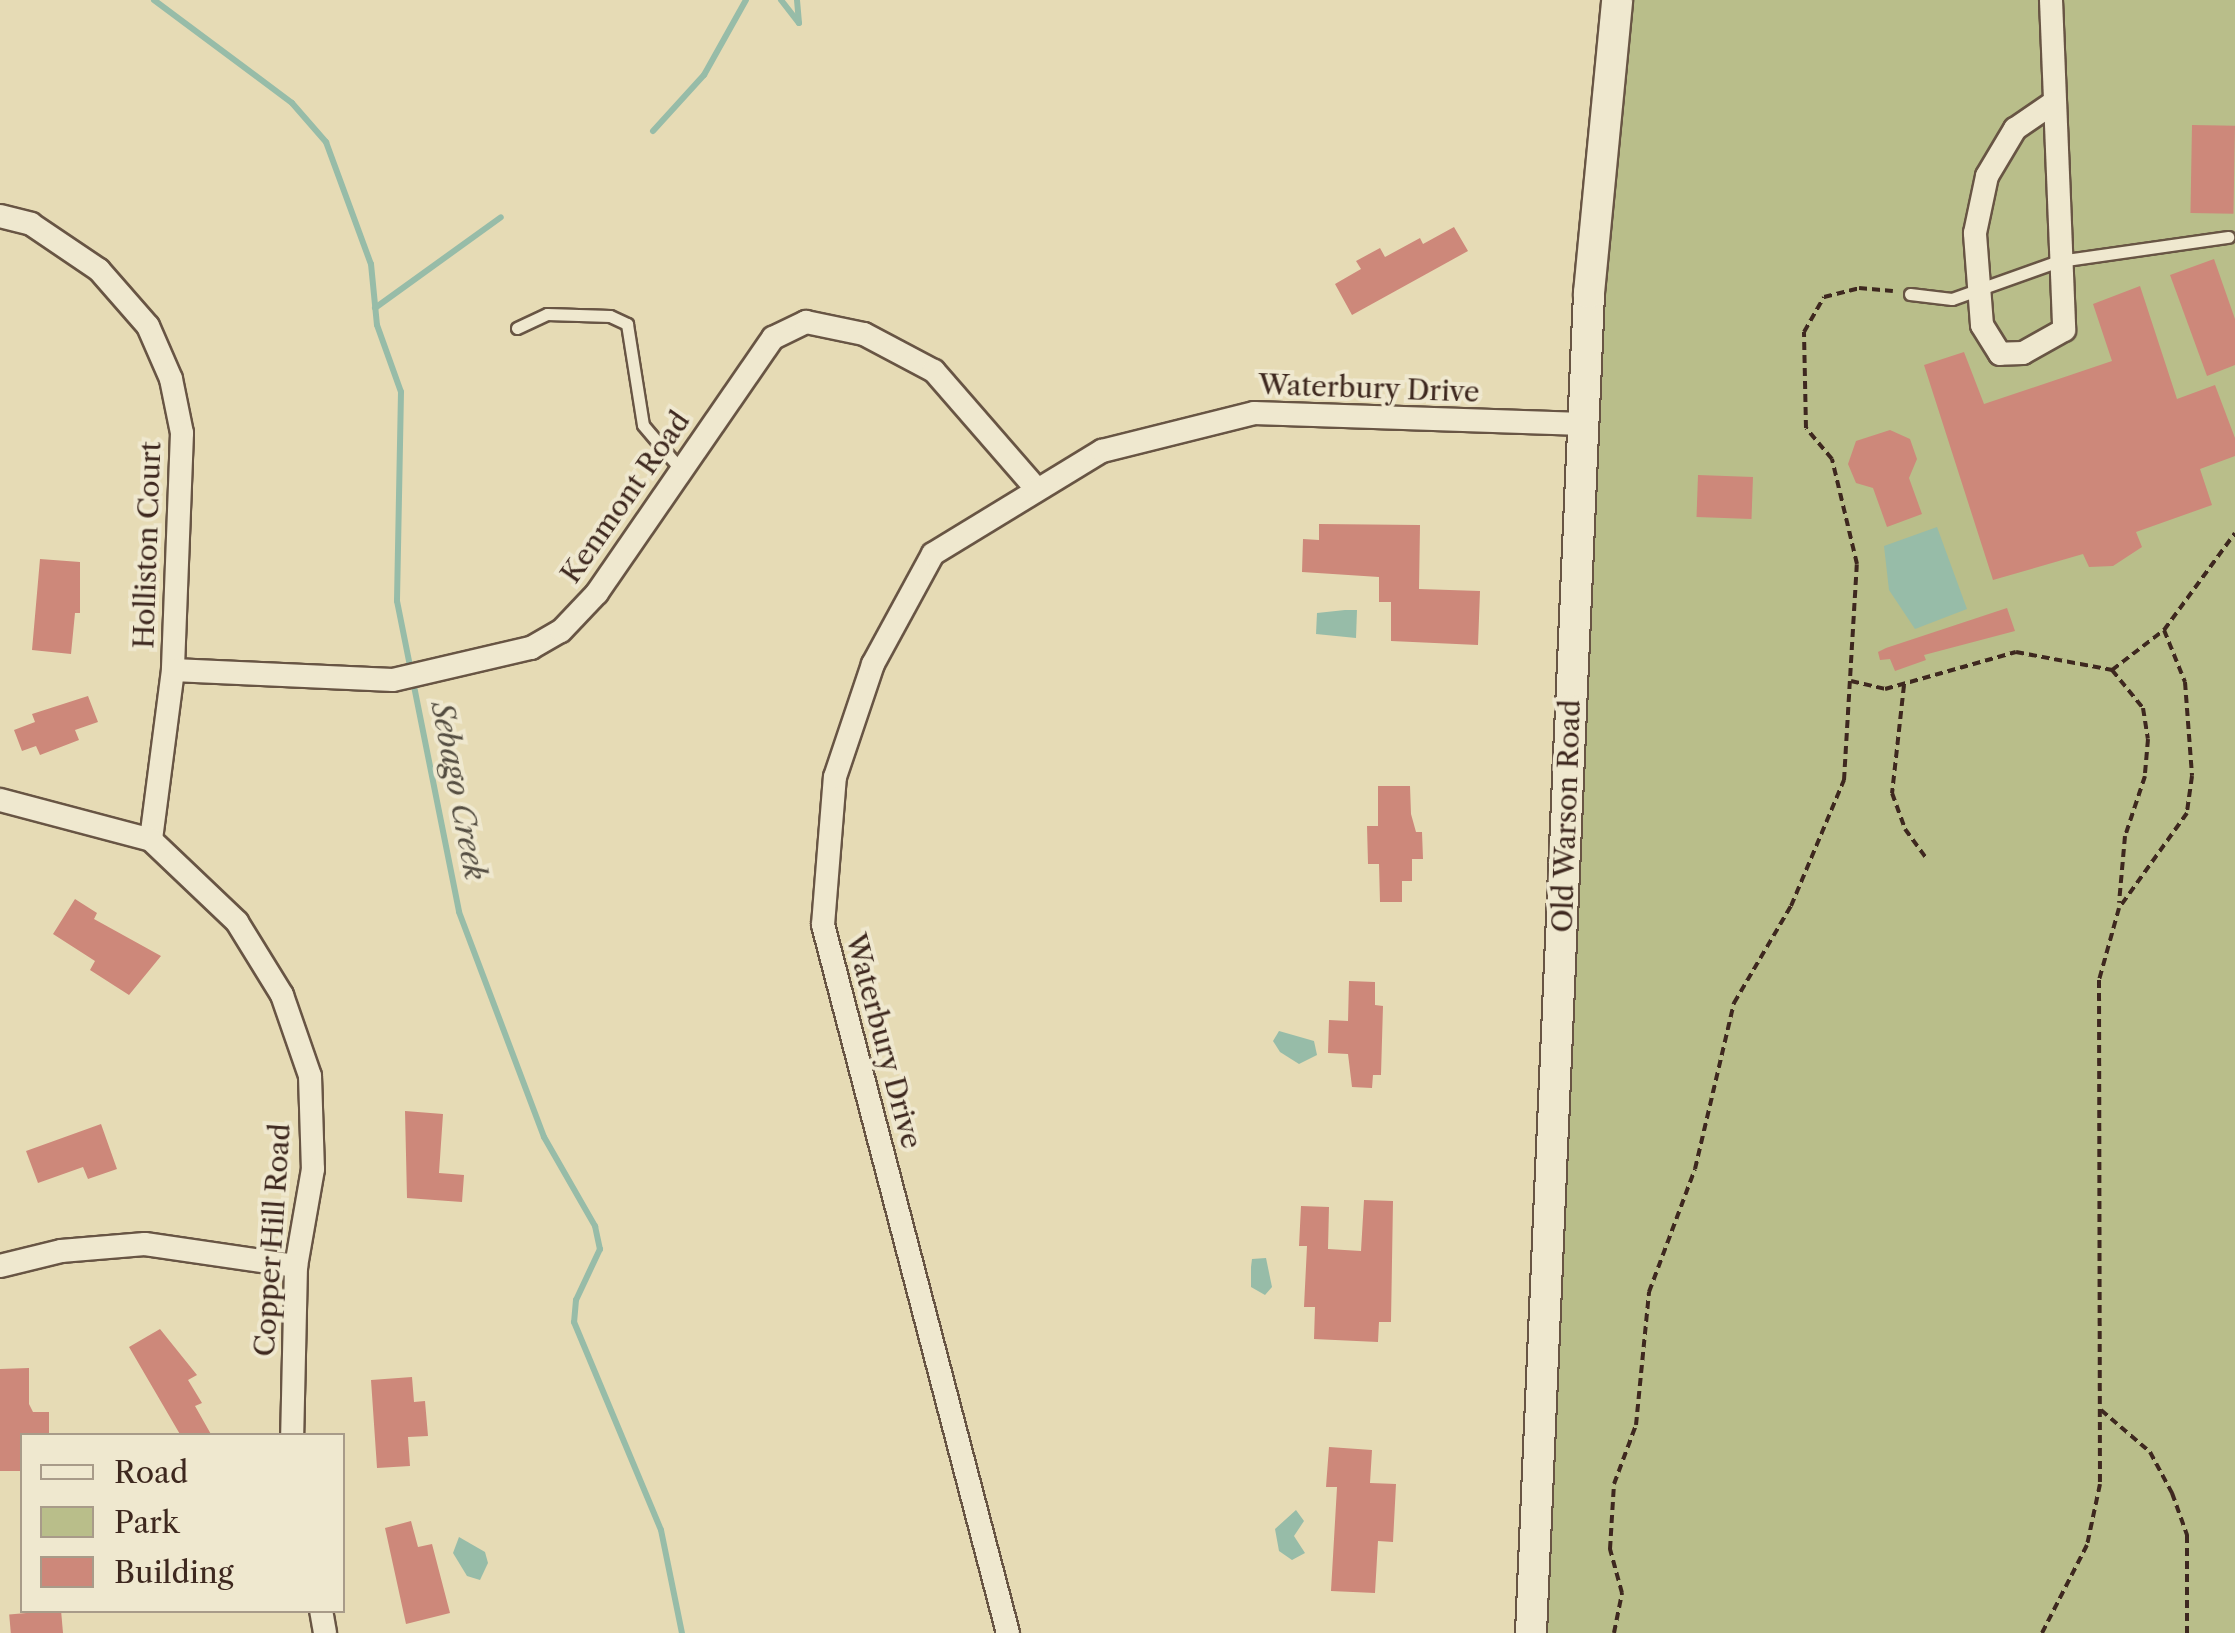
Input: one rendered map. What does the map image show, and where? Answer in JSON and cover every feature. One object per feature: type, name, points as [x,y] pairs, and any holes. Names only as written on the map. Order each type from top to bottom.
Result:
[{"type":"street","name":"Old Warson Road","points":[[1531,1633],[1582,424],[1617,0]]},
{"type":"street","points":[[2051,0],[2052,103],[2064,330],[2023,353],[2000,354],[1982,325],[1976,294],[1974,233],[1987,176],[2016,129],[2052,103]]},
{"type":"street","name":"Holliston Court","points":[[0,216],[31,224],[99,270],[148,326],[171,379],[182,433],[173,670],[150,840]]},
{"type":"street","name":"Kenmont Road","points":[[173,670],[394,680],[432,676],[509,658],[560,631],[596,594],[773,338],[806,322],[864,334],[934,371],[1035,487]]},
{"type":"street","name":"Waterbury Drive","points":[[1008,1633],[823,925],[835,777],[873,664],[932,554],[1035,487],[1118,446],[1254,414],[1582,424]]},
{"type":"street","name":"Copper Hill Road","points":[[0,800],[150,840],[237,922],[282,995],[310,1076],[313,1169],[296,1266],[292,1433]]},
{"type":"street","points":[[0,1266],[61,1250],[145,1244],[296,1266]]},
{"type":"lane","points":[[1910,294],[1976,294],[2059,261],[2228,237]]},
{"type":"lane","points":[[517,328],[547,314],[610,316],[626,324],[643,424],[682,470]]},
{"type":"path","points":[[1614,1633],[1622,1592],[1610,1549],[1614,1484],[1636,1425],[1648,1292],[1695,1169],[1734,1003],[1791,906],[1841,798],[1851,682],[1855,548],[1832,459],[1806,428],[1804,332],[1824,297],[1859,288],[1910,294]]},
{"type":"path","points":[[2112,670],[2164,630],[2235,533]]},
{"type":"path","points":[[2119,908],[2187,813],[2192,776],[2185,682],[2164,630]]},
{"type":"path","points":[[1851,682],[1876,691],[2016,652],[2112,670],[2144,708],[2148,739],[2145,776],[2125,836],[2119,908],[2097,994],[2100,1484],[2087,1546],[2042,1633]]},
{"type":"path","points":[[1904,685],[1892,793],[1906,829],[1927,858]]},
{"type":"path","points":[[2102,1410],[2150,1452],[2172,1493],[2187,1536],[2187,1633]]},
{"type":"green space","points":[[1629,0],[2235,0],[2235,1633],[1543,1633],[1601,299]]},
{"type":"shaded area","points":[[1937,527],[1967,609],[1915,629],[1889,590],[1884,546]]},
{"type":"shaded area","points":[[1357,610],[1356,638],[1316,634],[1317,613]]},
{"type":"shaded area","points":[[1279,1031],[1314,1041],[1317,1055],[1299,1064],[1280,1052],[1273,1041]]},
{"type":"shaded area","points":[[1266,1258],[1272,1287],[1265,1295],[1251,1287],[1251,1267],[1252,1259]]},
{"type":"shaded area","points":[[1296,1510],[1304,1521],[1294,1536],[1305,1553],[1292,1560],[1279,1551],[1275,1529]]},
{"type":"shaded area","points":[[459,1537],[485,1552],[488,1563],[480,1580],[467,1576],[453,1553]]},
{"type":"building","points":[[2192,125],[2235,126],[2233,214],[2190,213]]},
{"type":"building","points":[[1454,227],[1468,251],[1352,315],[1335,284],[1361,269],[1356,261],[1380,248],[1385,257],[1420,238],[1423,244]]},
{"type":"building","points":[[2214,259],[2235,319],[2235,365],[2207,376],[2170,275]]},
{"type":"building","points":[[2140,286],[2177,399],[2215,385],[2235,438],[2235,456],[2200,469],[2212,505],[2136,532],[2142,547],[2113,566],[2089,567],[2083,554],[1993,580],[1924,365],[1964,352],[1984,404],[2112,361],[2093,304]]},
{"type":"building","points":[[1890,430],[1910,439],[1917,459],[1909,478],[1922,514],[1887,527],[1873,488],[1856,483],[1848,464],[1856,441]]},
{"type":"building","points":[[1698,475],[1753,477],[1752,519],[1697,517]]},
{"type":"building","points":[[1319,524],[1420,525],[1419,589],[1480,591],[1478,645],[1391,641],[1391,602],[1379,602],[1379,577],[1302,572],[1303,539],[1319,540]]},
{"type":"building","points":[[40,559],[80,562],[80,613],[75,613],[71,654],[32,650]]},
{"type":"building","points":[[2007,608],[2015,631],[1924,655],[1926,660],[1895,671],[1890,659],[1880,660],[1878,652],[1886,648]]},
{"type":"building","points":[[88,696],[98,722],[75,730],[79,740],[40,755],[36,746],[22,751],[14,730],[35,722],[32,714]]},
{"type":"building","points":[[1378,786],[1410,786],[1411,814],[1416,832],[1422,832],[1423,859],[1412,859],[1412,881],[1402,881],[1402,902],[1380,902],[1379,864],[1368,864],[1367,826],[1378,826]]},
{"type":"building","points":[[75,899],[97,913],[94,919],[161,956],[129,995],[90,970],[95,961],[53,934]]},
{"type":"building","points":[[1349,981],[1375,982],[1375,1005],[1383,1006],[1381,1075],[1373,1075],[1372,1088],[1352,1087],[1348,1054],[1328,1053],[1329,1020],[1348,1021]]},
{"type":"building","points":[[405,1111],[443,1114],[439,1173],[464,1175],[462,1202],[407,1198]]},
{"type":"building","points":[[101,1124],[117,1169],[88,1179],[83,1167],[38,1183],[26,1151]]},
{"type":"building","points":[[1364,1200],[1393,1201],[1391,1322],[1379,1322],[1378,1342],[1314,1339],[1315,1307],[1304,1307],[1307,1246],[1299,1246],[1301,1206],[1329,1207],[1328,1249],[1361,1251]]},
{"type":"building","points":[[160,1329],[197,1375],[188,1380],[202,1403],[195,1406],[210,1433],[179,1433],[129,1347]]},
{"type":"building","points":[[29,1368],[29,1404],[33,1412],[49,1412],[49,1433],[20,1433],[20,1471],[0,1471],[0,1369]]},
{"type":"building","points":[[412,1377],[414,1402],[425,1401],[428,1436],[408,1437],[410,1466],[377,1468],[371,1380]]},
{"type":"building","points":[[1329,1447],[1372,1450],[1370,1483],[1396,1484],[1393,1542],[1378,1541],[1375,1593],[1331,1591],[1337,1487],[1326,1487]]},
{"type":"building","points":[[411,1521],[418,1547],[432,1544],[450,1613],[406,1624],[385,1528]]},
{"type":"building","points":[[61,1613],[63,1633],[11,1633],[9,1615]]},
{"type":"waterway","name":"Sebago Creek","points":[[154,0],[292,103],[326,142],[371,264],[377,325],[401,392],[397,601],[459,912],[544,1137],[595,1226],[600,1249],[576,1300],[574,1322],[661,1530],[682,1633]]},
{"type":"waterway","points":[[653,131],[704,75],[746,0]]},
{"type":"waterway","points":[[781,0],[799,23],[797,0]]},
{"type":"waterway","points":[[375,308],[501,217]]}]
